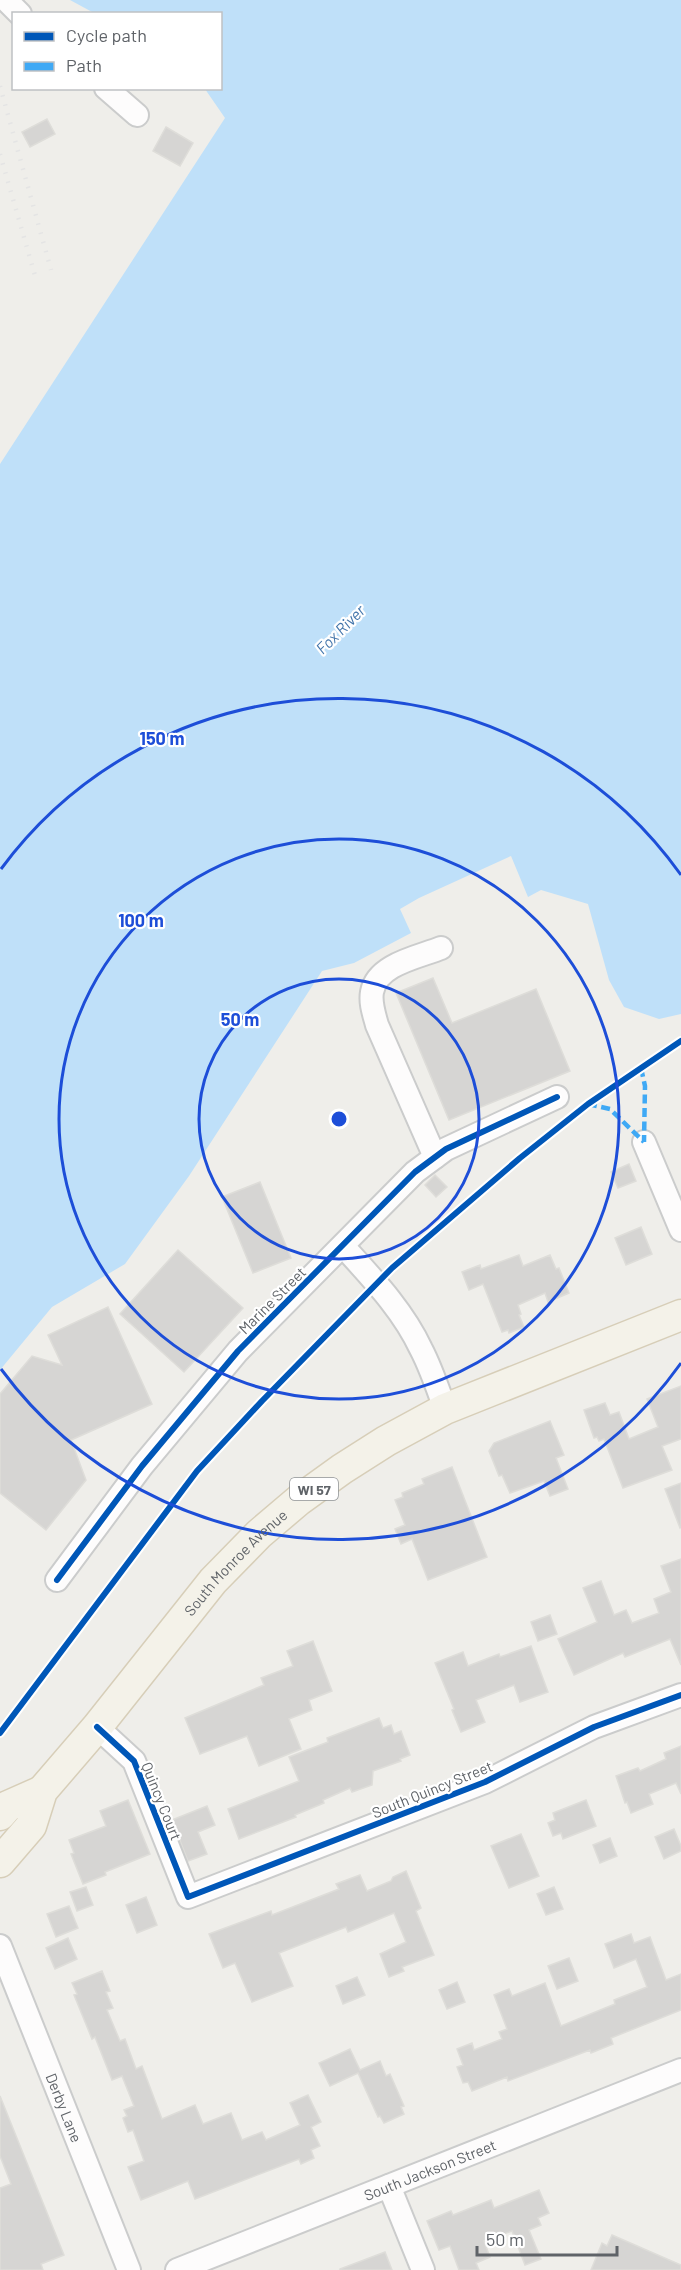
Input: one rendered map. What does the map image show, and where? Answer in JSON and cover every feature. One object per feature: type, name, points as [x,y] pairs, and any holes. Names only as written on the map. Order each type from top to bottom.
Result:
[{"type":"main road","name":"South Monroe Avenue","points":[[0,1862],[31,1826],[42,1791],[97,1727],[213,1581],[259,1534],[299,1500],[386,1441],[446,1409],[681,1315]]},
{"type":"main road","name":"South Monroe Avenue","points":[[0,1815],[8,1806],[42,1791]]},
{"type":"street","points":[[6,0],[18,12]]},
{"type":"street","points":[[108,90],[137,115]]},
{"type":"street","points":[[435,1157],[377,1024],[372,1007],[372,991],[380,976],[389,968],[441,948]]},
{"type":"street","name":"Marine Street","points":[[57,1580],[142,1466],[238,1351],[415,1172],[446,1149],[557,1097]]},
{"type":"street","points":[[644,1142],[681,1230]]},
{"type":"street","points":[[343,1245],[377,1284],[405,1322],[421,1348],[446,1409]]},
{"type":"street","name":"South Quincy Street","points":[[188,1897],[485,1782],[594,1727],[681,1695]]},
{"type":"street","name":"Quincy Court","points":[[97,1727],[134,1761],[188,1897]]},
{"type":"street","name":"Derby Lane","points":[[0,1946],[129,2270]]},
{"type":"street","name":"South Jackson Street","points":[[177,2270],[681,2070]]},
{"type":"street","points":[[389,2186],[423,2270]]},
{"type":"water","name":"Fox River","points":[[70,0],[681,0],[681,1014],[659,1019],[624,1007],[609,980],[588,904],[541,890],[528,897],[511,856],[419,898],[400,909],[411,933],[354,963],[322,971],[189,1176],[125,1264],[52,1307],[0,1370],[0,464],[225,118],[206,90],[222,90],[222,12],[92,12]]},
{"type":"building","points":[[47,119],[55,134],[30,147],[22,132]]},
{"type":"building","points":[[166,127],[193,143],[180,166],[153,151]]},
{"type":"building","points":[[433,978],[452,1023],[536,989],[570,1071],[449,1120],[396,993]]},
{"type":"building","points":[[629,1164],[636,1181],[618,1188],[611,1172]]},
{"type":"building","points":[[435,1175],[447,1187],[436,1197],[425,1185]]},
{"type":"building","points":[[260,1182],[291,1258],[253,1273],[222,1197]]},
{"type":"building","points":[[641,1227],[652,1254],[626,1265],[615,1238]]},
{"type":"building","points":[[178,1250],[243,1308],[184,1372],[120,1314]]},
{"type":"building","points":[[519,1255],[523,1266],[550,1255],[556,1269],[559,1268],[569,1293],[548,1302],[545,1293],[518,1305],[524,1327],[509,1333],[508,1330],[502,1332],[483,1284],[469,1290],[462,1272],[480,1265],[481,1269]]},
{"type":"building","points":[[108,1307],[152,1404],[71,1440],[86,1480],[46,1530],[0,1493],[0,1394],[32,1356],[62,1365],[48,1335]]},
{"type":"building","points":[[681,1386],[681,1439],[662,1446],[672,1470],[623,1488],[604,1439],[599,1441],[597,1437],[594,1438],[584,1410],[605,1403],[610,1415],[619,1412],[629,1439],[658,1427],[647,1399]]},
{"type":"building","points":[[550,1421],[564,1455],[556,1458],[568,1489],[550,1496],[544,1481],[510,1493],[502,1475],[499,1476],[489,1451],[494,1443]]},
{"type":"building","points":[[452,1467],[487,1557],[428,1580],[412,1539],[401,1544],[395,1529],[405,1525],[395,1500],[403,1497],[402,1493],[424,1484],[422,1479]]},
{"type":"building","points":[[681,1483],[681,1527],[680,1528],[665,1489]]},
{"type":"building","points":[[681,1559],[681,1665],[670,1639],[625,1657],[623,1653],[574,1675],[558,1639],[597,1622],[583,1588],[601,1581],[614,1615],[626,1610],[632,1623],[659,1613],[654,1599],[671,1592],[661,1566]]},
{"type":"building","points":[[550,1615],[557,1634],[538,1641],[531,1622]]},
{"type":"building","points":[[313,1641],[332,1691],[309,1700],[312,1710],[289,1719],[301,1749],[259,1766],[247,1736],[200,1754],[185,1718],[264,1685],[261,1678],[293,1666],[287,1651]]},
{"type":"building","points":[[531,1646],[548,1692],[520,1702],[514,1685],[476,1700],[485,1722],[461,1732],[435,1663],[463,1652],[468,1666],[499,1654],[500,1657]]},
{"type":"building","points":[[379,1718],[383,1728],[391,1725],[394,1734],[401,1731],[410,1755],[400,1759],[401,1761],[373,1771],[372,1785],[352,1792],[350,1788],[323,1800],[324,1803],[295,1815],[296,1817],[239,1839],[228,1809],[299,1781],[289,1757],[328,1742],[327,1738]]},
{"type":"building","points":[[681,1746],[681,1794],[676,1783],[649,1794],[653,1804],[631,1813],[627,1802],[625,1803],[616,1776],[638,1768],[640,1771],[666,1759],[664,1753]]},
{"type":"building","points":[[128,1800],[150,1854],[105,1872],[106,1875],[83,1884],[71,1854],[74,1853],[69,1840],[106,1826],[100,1811]]},
{"type":"building","points":[[586,1800],[596,1826],[563,1839],[561,1833],[553,1836],[548,1823],[555,1820],[553,1813]]},
{"type":"building","points":[[207,1806],[215,1825],[198,1832],[207,1854],[188,1861],[172,1820]]},
{"type":"building","points":[[674,1829],[681,1851],[664,1859],[655,1837]]},
{"type":"building","points":[[521,1834],[539,1876],[509,1888],[491,1846]]},
{"type":"building","points":[[610,1838],[617,1856],[600,1863],[593,1845]]},
{"type":"building","points":[[406,1871],[421,1908],[416,1911],[434,1955],[402,1967],[404,1971],[389,1977],[380,1954],[406,1942],[394,1913],[348,1932],[346,1927],[279,1953],[293,1986],[252,2002],[235,1963],[223,1968],[209,1934],[271,1911],[272,1915],[339,1889],[336,1884],[360,1875],[367,1891],[391,1881],[393,1877]]},
{"type":"building","points":[[86,1887],[93,1905],[77,1911],[70,1892]]},
{"type":"building","points":[[554,1887],[563,1909],[546,1915],[537,1894]]},
{"type":"building","points":[[146,1897],[157,1925],[137,1933],[126,1905]]},
{"type":"building","points":[[69,1906],[78,1928],[56,1937],[47,1914]]},
{"type":"building","points":[[631,1934],[634,1943],[650,1937],[666,1980],[681,1974],[681,2010],[611,2038],[613,2044],[591,2053],[590,2050],[508,2081],[507,2077],[472,2091],[468,2082],[463,2083],[457,2067],[463,2065],[457,2049],[472,2043],[474,2050],[502,2039],[499,2032],[507,2029],[494,1995],[509,1989],[512,1996],[545,1983],[561,2026],[615,2004],[614,2000],[647,1987],[636,1959],[614,1968],[605,1944]]},
{"type":"building","points":[[68,1938],[77,1959],[55,1969],[46,1948]]},
{"type":"building","points":[[569,1958],[578,1981],[557,1989],[548,1966]]},
{"type":"building","points":[[102,1971],[110,1991],[106,1992],[113,2008],[107,2010],[120,2041],[125,2039],[136,2069],[142,2066],[162,2119],[195,2105],[203,2124],[231,2113],[242,2140],[262,2132],[266,2140],[300,2125],[290,2103],[308,2095],[321,2122],[311,2127],[320,2146],[311,2150],[314,2158],[301,2164],[299,2159],[195,2199],[188,2181],[141,2200],[128,2167],[144,2161],[133,2130],[128,2132],[123,2118],[127,2116],[124,2110],[134,2106],[122,2076],[112,2080],[95,2037],[92,2039],[74,1995],[77,1994],[72,1983]]},
{"type":"building","points":[[357,1977],[365,1995],[343,2004],[336,1986]]},
{"type":"building","points":[[457,1982],[465,2002],[447,2009],[439,1990]]},
{"type":"building","points":[[350,2049],[360,2070],[380,2061],[386,2076],[390,2074],[404,2106],[401,2107],[404,2114],[384,2123],[380,2116],[378,2117],[358,2073],[330,2086],[319,2063]]},
{"type":"building","points":[[0,2096],[64,2255],[41,2264],[43,2270],[0,2270],[0,2188],[11,2184],[0,2156]]},
{"type":"building","points":[[539,2190],[549,2213],[538,2218],[541,2225],[529,2230],[541,2259],[525,2265],[512,2231],[484,2241],[490,2257],[476,2263],[479,2270],[459,2270],[450,2246],[439,2250],[427,2221],[451,2211],[453,2215],[491,2200],[494,2208]]},
{"type":"building","points":[[612,2235],[681,2265],[681,2270],[591,2270],[602,2243],[607,2246]]},
{"type":"building","points":[[385,2252],[392,2270],[340,2270],[340,2269]]},
{"type":"railway","points":[[0,86],[51,270]]},
{"type":"railway","points":[[0,154],[36,279]]},
{"type":"marked path","points":[[641,1068],[645,1086],[644,1142]]},
{"type":"marked path","points":[[588,1104],[610,1109],[644,1142]]},
{"type":"cycle path","points":[[0,1733],[197,1471],[392,1268],[520,1158],[588,1104],[681,1041]]},
{"type":"cycle path","points":[[57,1580],[142,1466],[238,1351],[415,1172],[446,1149],[557,1097]]},
{"type":"cycle path","points":[[97,1727],[134,1761],[188,1897],[485,1782],[594,1727],[681,1695]]}]
